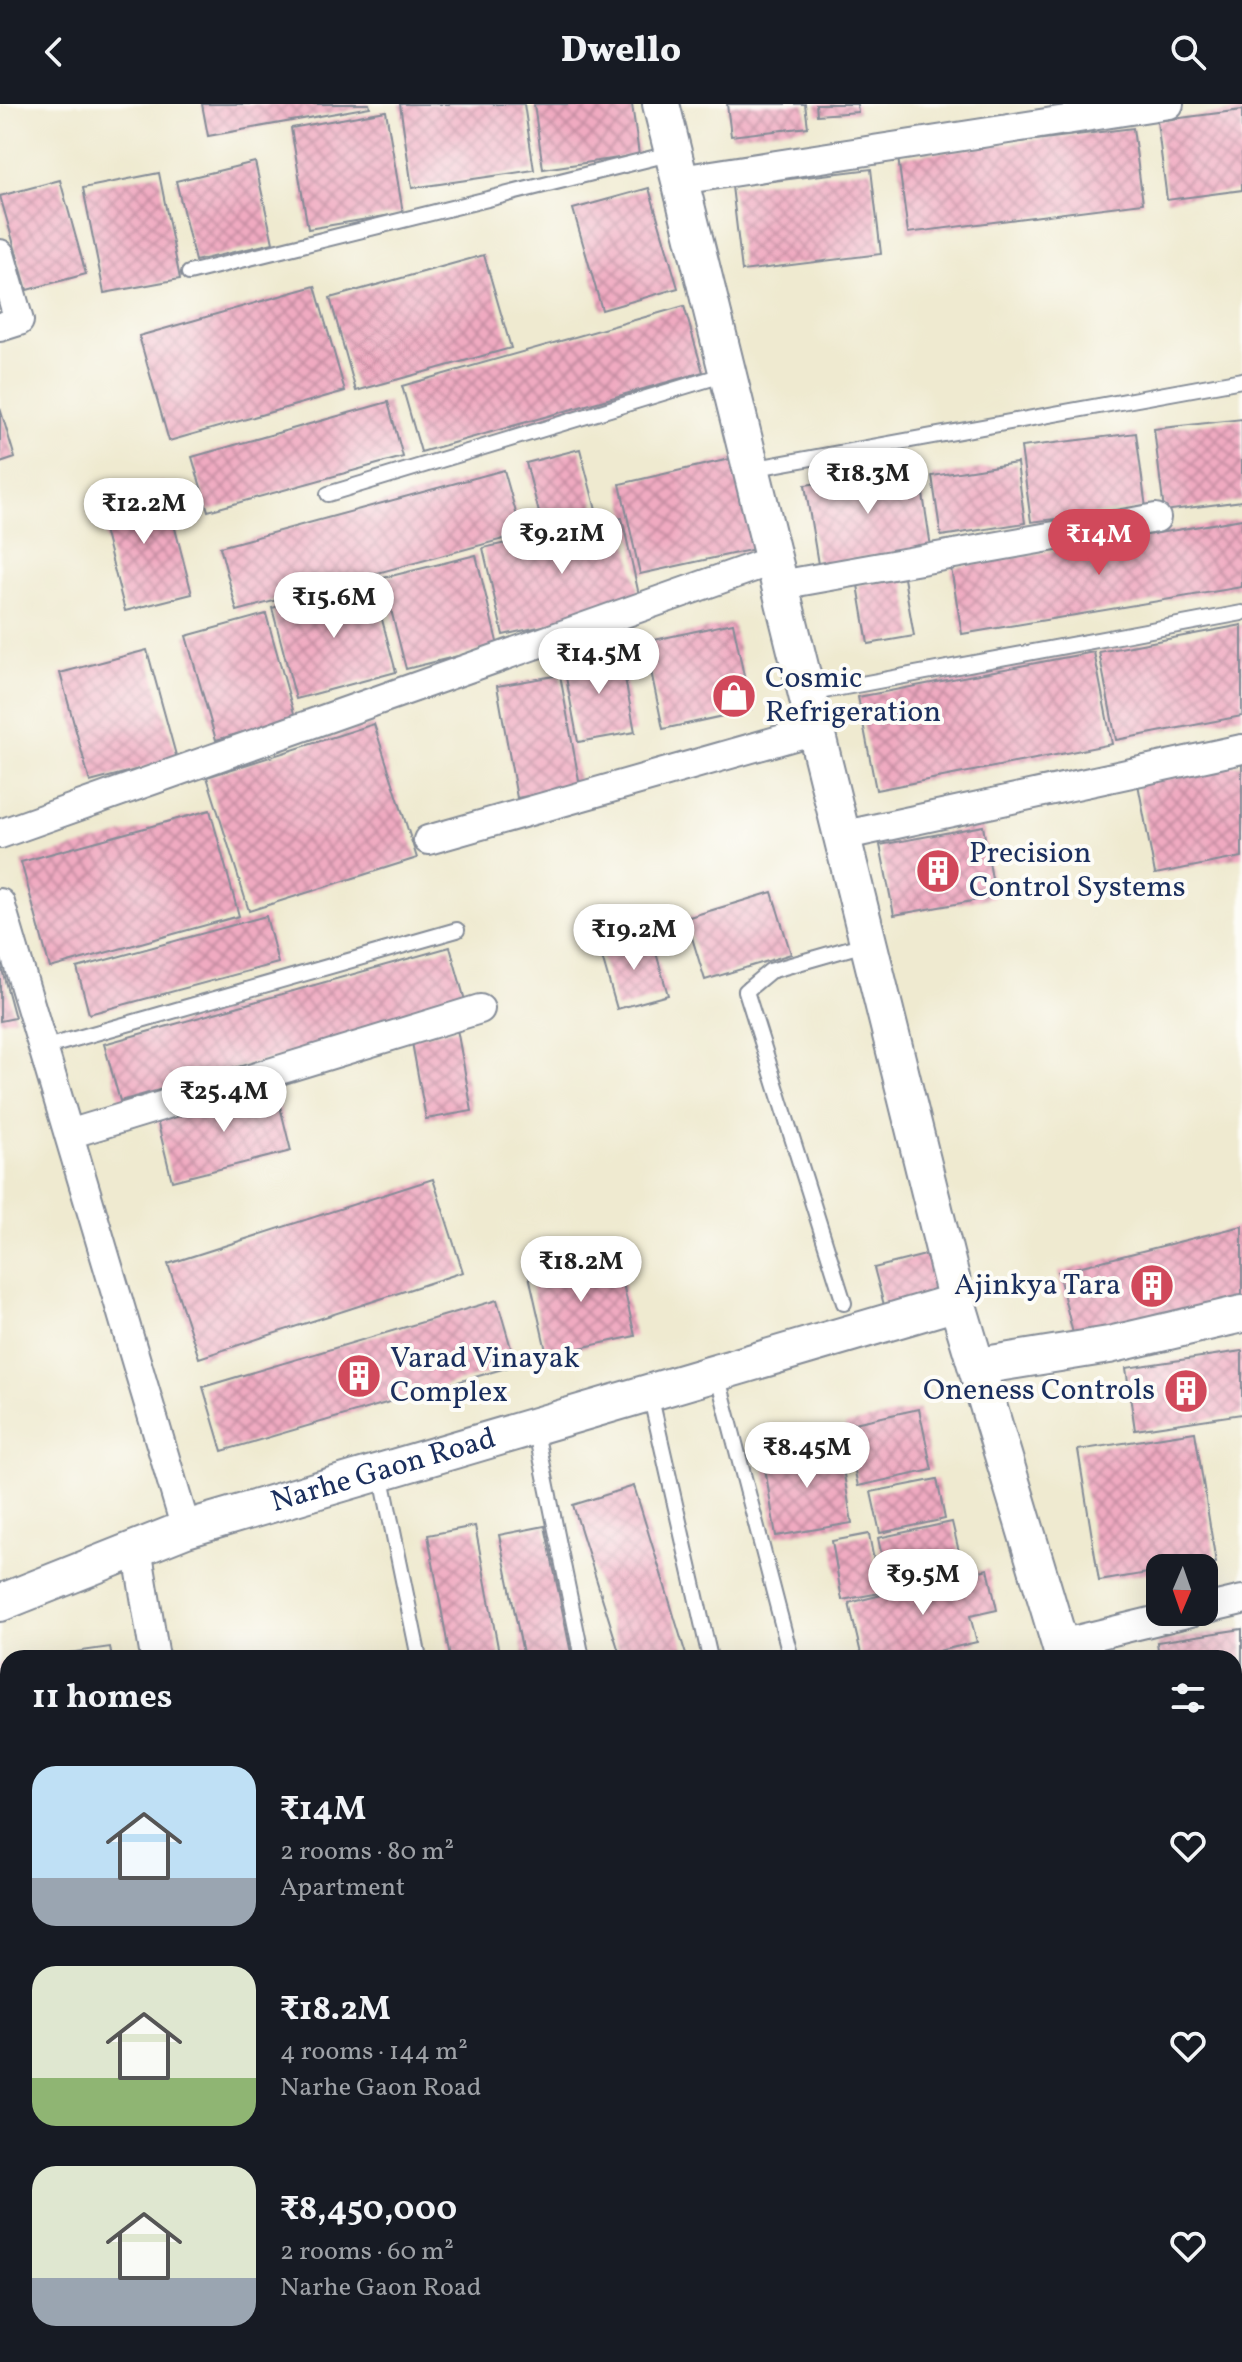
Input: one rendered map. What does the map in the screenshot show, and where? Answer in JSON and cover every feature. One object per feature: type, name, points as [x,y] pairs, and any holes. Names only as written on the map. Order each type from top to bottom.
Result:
[{"type":"street","points":[[661,104],[957,1302],[979,1366],[1062,1650]]},
{"type":"street","points":[[676,167],[1169,104]]},
{"type":"street","points":[[0,254],[19,321],[0,327]]},
{"type":"street","points":[[0,834],[777,572],[1156,518]]},
{"type":"street","points":[[428,840],[815,730]]},
{"type":"street","points":[[841,836],[1242,749]]},
{"type":"street","points":[[0,903],[186,1529]]},
{"type":"street","points":[[69,1134],[480,1009]]},
{"type":"street","name":"Narhe Gaon Road","points":[[0,1603],[186,1529],[957,1302]]},
{"type":"street","points":[[979,1366],[1109,1345],[1242,1314]]},
{"type":"street","points":[[137,1548],[154,1650]]},
{"type":"street","points":[[1218,1606],[1242,1600]]},
{"type":"street","points":[[1065,1650],[1146,1626]]},
{"type":"lane","points":[[189,273],[676,167]]},
{"type":"lane","points":[[328,494],[727,373]]},
{"type":"lane","points":[[751,469],[1242,380]]},
{"type":"lane","points":[[808,694],[1242,613]]},
{"type":"lane","points":[[43,1048],[457,930]]},
{"type":"lane","points":[[844,1303],[746,991],[770,971],[868,943]]},
{"type":"lane","points":[[716,1373],[789,1650]]},
{"type":"lane","points":[[650,1393],[708,1650]]},
{"type":"lane","points":[[535,1427],[580,1650]]},
{"type":"lane","points":[[381,1472],[417,1650]]},
{"type":"building","points":[[202,104],[369,104],[370,107],[208,136]]},
{"type":"building","points":[[400,104],[524,104],[534,170],[412,188]]},
{"type":"building","points":[[534,104],[632,104],[639,155],[543,169]]},
{"type":"building","points":[[727,104],[805,104],[808,127],[731,136]]},
{"type":"building","points":[[816,104],[857,104],[858,112],[817,115]]},
{"type":"building","points":[[1242,110],[1242,190],[1167,200],[1157,121]]},
{"type":"building","points":[[386,111],[403,213],[308,229],[291,128]]},
{"type":"building","points":[[1133,128],[1143,203],[908,233],[898,157]]},
{"type":"building","points":[[255,162],[273,243],[195,261],[176,181]]},
{"type":"building","points":[[871,169],[881,254],[742,271],[732,186]]},
{"type":"building","points":[[159,173],[180,279],[104,293],[83,188]]},
{"type":"building","points":[[60,180],[86,274],[27,290],[0,196]]},
{"type":"building","points":[[649,188],[678,288],[602,310],[573,209]]},
{"type":"building","points":[[484,255],[511,348],[356,391],[330,298]]},
{"type":"building","points":[[315,286],[345,391],[169,441],[139,336]]},
{"type":"building","points":[[684,306],[703,372],[421,452],[402,386]]},
{"type":"building","points":[[388,402],[403,457],[208,511],[192,457]]},
{"type":"building","points":[[0,408],[15,458],[0,463]]},
{"type":"building","points":[[1242,419],[1242,501],[1164,511],[1154,429]]},
{"type":"building","points":[[1136,433],[1146,508],[1031,522],[1021,447]]},
{"type":"building","points":[[580,449],[597,514],[543,528],[526,463]]},
{"type":"building","points":[[734,458],[755,549],[640,574],[620,484]]},
{"type":"building","points":[[1017,463],[1025,523],[941,536],[932,476]]},
{"type":"building","points":[[919,468],[931,547],[818,564],[805,485]]},
{"type":"building","points":[[504,470],[522,534],[237,611],[220,547]]},
{"type":"building","points":[[163,482],[192,594],[125,611],[96,499]]},
{"type":"building","points":[[622,518],[641,604],[503,635],[483,548]]},
{"type":"building","points":[[1242,519],[1242,587],[962,634],[951,568]]},
{"type":"building","points":[[476,555],[498,646],[406,669],[383,578]]},
{"type":"building","points":[[904,578],[914,636],[868,644],[858,585]]},
{"type":"building","points":[[372,582],[396,672],[296,699],[272,608]]},
{"type":"building","points":[[266,614],[295,717],[216,740],[186,636]]},
{"type":"building","points":[[733,623],[751,710],[663,729],[645,642]]},
{"type":"building","points":[[1242,625],[1242,716],[1116,740],[1099,652]]},
{"type":"building","points":[[147,650],[177,759],[90,782],[60,673]]},
{"type":"building","points":[[620,651],[635,732],[578,742],[563,661]]},
{"type":"building","points":[[1094,652],[1112,744],[876,790],[858,697]]},
{"type":"building","points":[[560,675],[580,786],[517,798],[497,686]]},
{"type":"building","points":[[374,724],[417,858],[249,911],[207,777]]},
{"type":"building","points":[[1242,764],[1242,857],[1155,874],[1138,784]]},
{"type":"building","points":[[210,810],[239,916],[50,968],[21,862]]},
{"type":"building","name":"Precision Control Systems","points":[[983,826],[995,897],[894,915],[880,845]]},
{"type":"building","points":[[772,892],[791,954],[705,980],[686,918]]},
{"type":"building","points":[[266,916],[278,963],[89,1014],[77,968]]},
{"type":"building","points":[[651,935],[668,995],[617,1009],[600,950]]},
{"type":"building","points":[[450,947],[466,1004],[120,1101],[104,1044]]},
{"type":"building","points":[[0,967],[15,1018],[0,1021]]},
{"type":"building","points":[[457,1029],[472,1111],[426,1119],[411,1037]]},
{"type":"building","points":[[275,1086],[291,1151],[172,1181],[156,1116]]},
{"type":"building","points":[[433,1179],[463,1272],[199,1358],[168,1264]]},
{"type":"building","name":"Ajinkya Tara","points":[[1242,1226],[1242,1301],[1075,1342],[1058,1272]]},
{"type":"building","points":[[616,1253],[635,1336],[547,1355],[528,1271]]},
{"type":"building","points":[[933,1253],[942,1290],[884,1305],[874,1268]]},
{"type":"building","name":"Varad Vinayak Complex","points":[[497,1300],[516,1365],[222,1451],[203,1387]]},
{"type":"building","name":"Oneness Controls","points":[[1242,1351],[1242,1414],[1135,1430],[1126,1368]]},
{"type":"building","points":[[919,1409],[932,1470],[858,1486],[845,1425]]},
{"type":"building","points":[[1195,1432],[1215,1554],[1146,1554],[1146,1573],[1099,1581],[1078,1450]]},
{"type":"building","points":[[839,1444],[852,1523],[776,1536],[763,1456]]},
{"type":"building","points":[[937,1479],[945,1519],[880,1533],[871,1492]]},
{"type":"building","points":[[634,1486],[685,1650],[618,1650],[573,1505]]},
{"type":"building","points":[[952,1522],[963,1569],[888,1586],[878,1538]]},
{"type":"building","points":[[475,1526],[498,1650],[449,1650],[428,1535]]},
{"type":"building","points":[[545,1526],[570,1650],[522,1650],[499,1535]]},
{"type":"building","points":[[869,1534],[880,1593],[842,1600],[832,1541]]},
{"type":"building","points":[[988,1569],[997,1610],[970,1616],[977,1642],[942,1650],[860,1650],[849,1603]]},
{"type":"building","points":[[1242,1629],[1242,1650],[1158,1650],[1157,1642]]},
{"type":"place","name":"Cosmic Refrigeration","points":[[734,696]]},
{"type":"place","name":"Precision Control Systems","points":[[938,871]]},
{"type":"place","name":"Ajinkya Tara","points":[[1152,1286]]},
{"type":"place","name":"Varad Vinayak Complex","points":[[359,1376]]},
{"type":"place","name":"Oneness Controls","points":[[1186,1391]]}]
